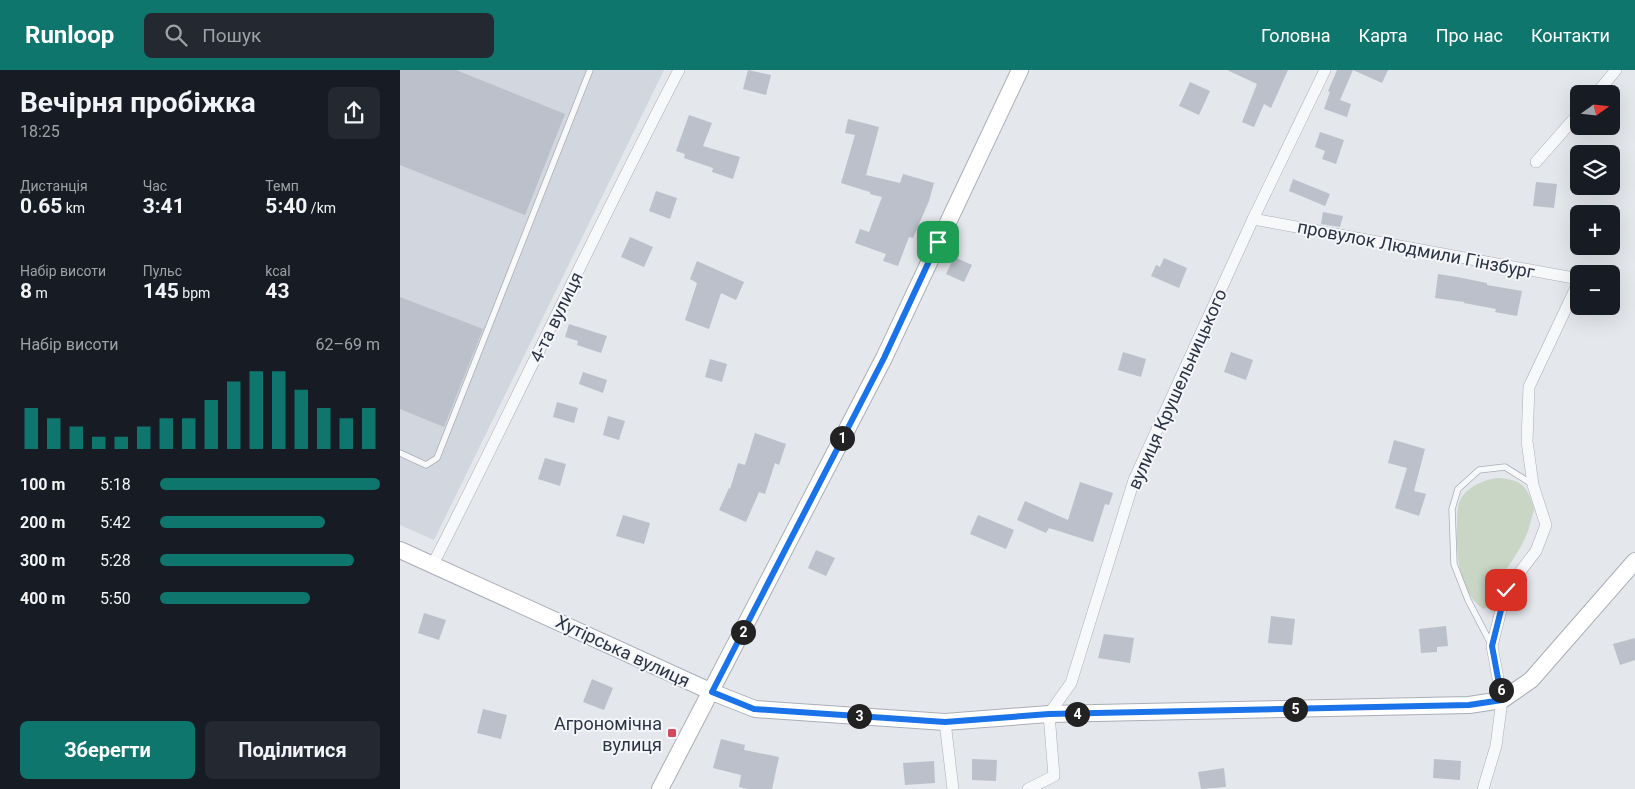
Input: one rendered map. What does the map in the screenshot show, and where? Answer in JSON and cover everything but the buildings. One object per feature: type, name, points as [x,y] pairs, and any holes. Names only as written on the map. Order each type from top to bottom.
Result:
[{"type":"main road","points":[[660,789],[884,358],[1020,70]]},
{"type":"main road","name":"Хутірська вулиця","points":[[400,550],[712,692],[754,709],[945,722],[1049,714],[1469,705],[1502,700],[1531,680],[1635,561]]},
{"type":"street","name":"4-та вулиця","points":[[433,564],[493,446],[636,151],[679,70]]},
{"type":"street","name":"вулиця Крушельницького","points":[[1049,714],[1071,683],[1134,480],[1253,219],[1325,70]]},
{"type":"street","points":[[1604,85],[1616,70]]},
{"type":"street","points":[[1536,162],[1570,123]]},
{"type":"street","name":"провулок Людмили Гінзбург","points":[[1253,219],[1570,278]]},
{"type":"street","name":"провулок Людмили Гінзбург","points":[[1483,789],[1496,746],[1502,700],[1492,646],[1506,590],[1536,552],[1546,525],[1533,485],[1527,441],[1529,387],[1570,299]]},
{"type":"street","points":[[1028,789],[1054,776],[1049,714]]},
{"type":"street","points":[[945,722],[953,789]]},
{"type":"lane","points":[[400,453],[426,465],[438,458],[590,70]]},
{"type":"lane","points":[[1492,646],[1468,600],[1454,564],[1452,509],[1458,489],[1480,470],[1505,467],[1533,485]]},
{"type":"shaded area","points":[[400,70],[664,70],[434,540],[400,525]]},
{"type":"green space","points":[[1499,478],[1521,484],[1530,497],[1534,509],[1523,543],[1497,584],[1488,607],[1483,609],[1468,592],[1460,570],[1457,546],[1457,512],[1460,500],[1468,490],[1480,483]]},
{"type":"place","name":"Агрономічна вулиця","points":[[672,733]]},
{"type":"route","points":[[938,242],[884,358],[712,692],[754,709],[945,722],[1049,714],[1469,705],[1502,700],[1492,646],[1506,590]]}]
